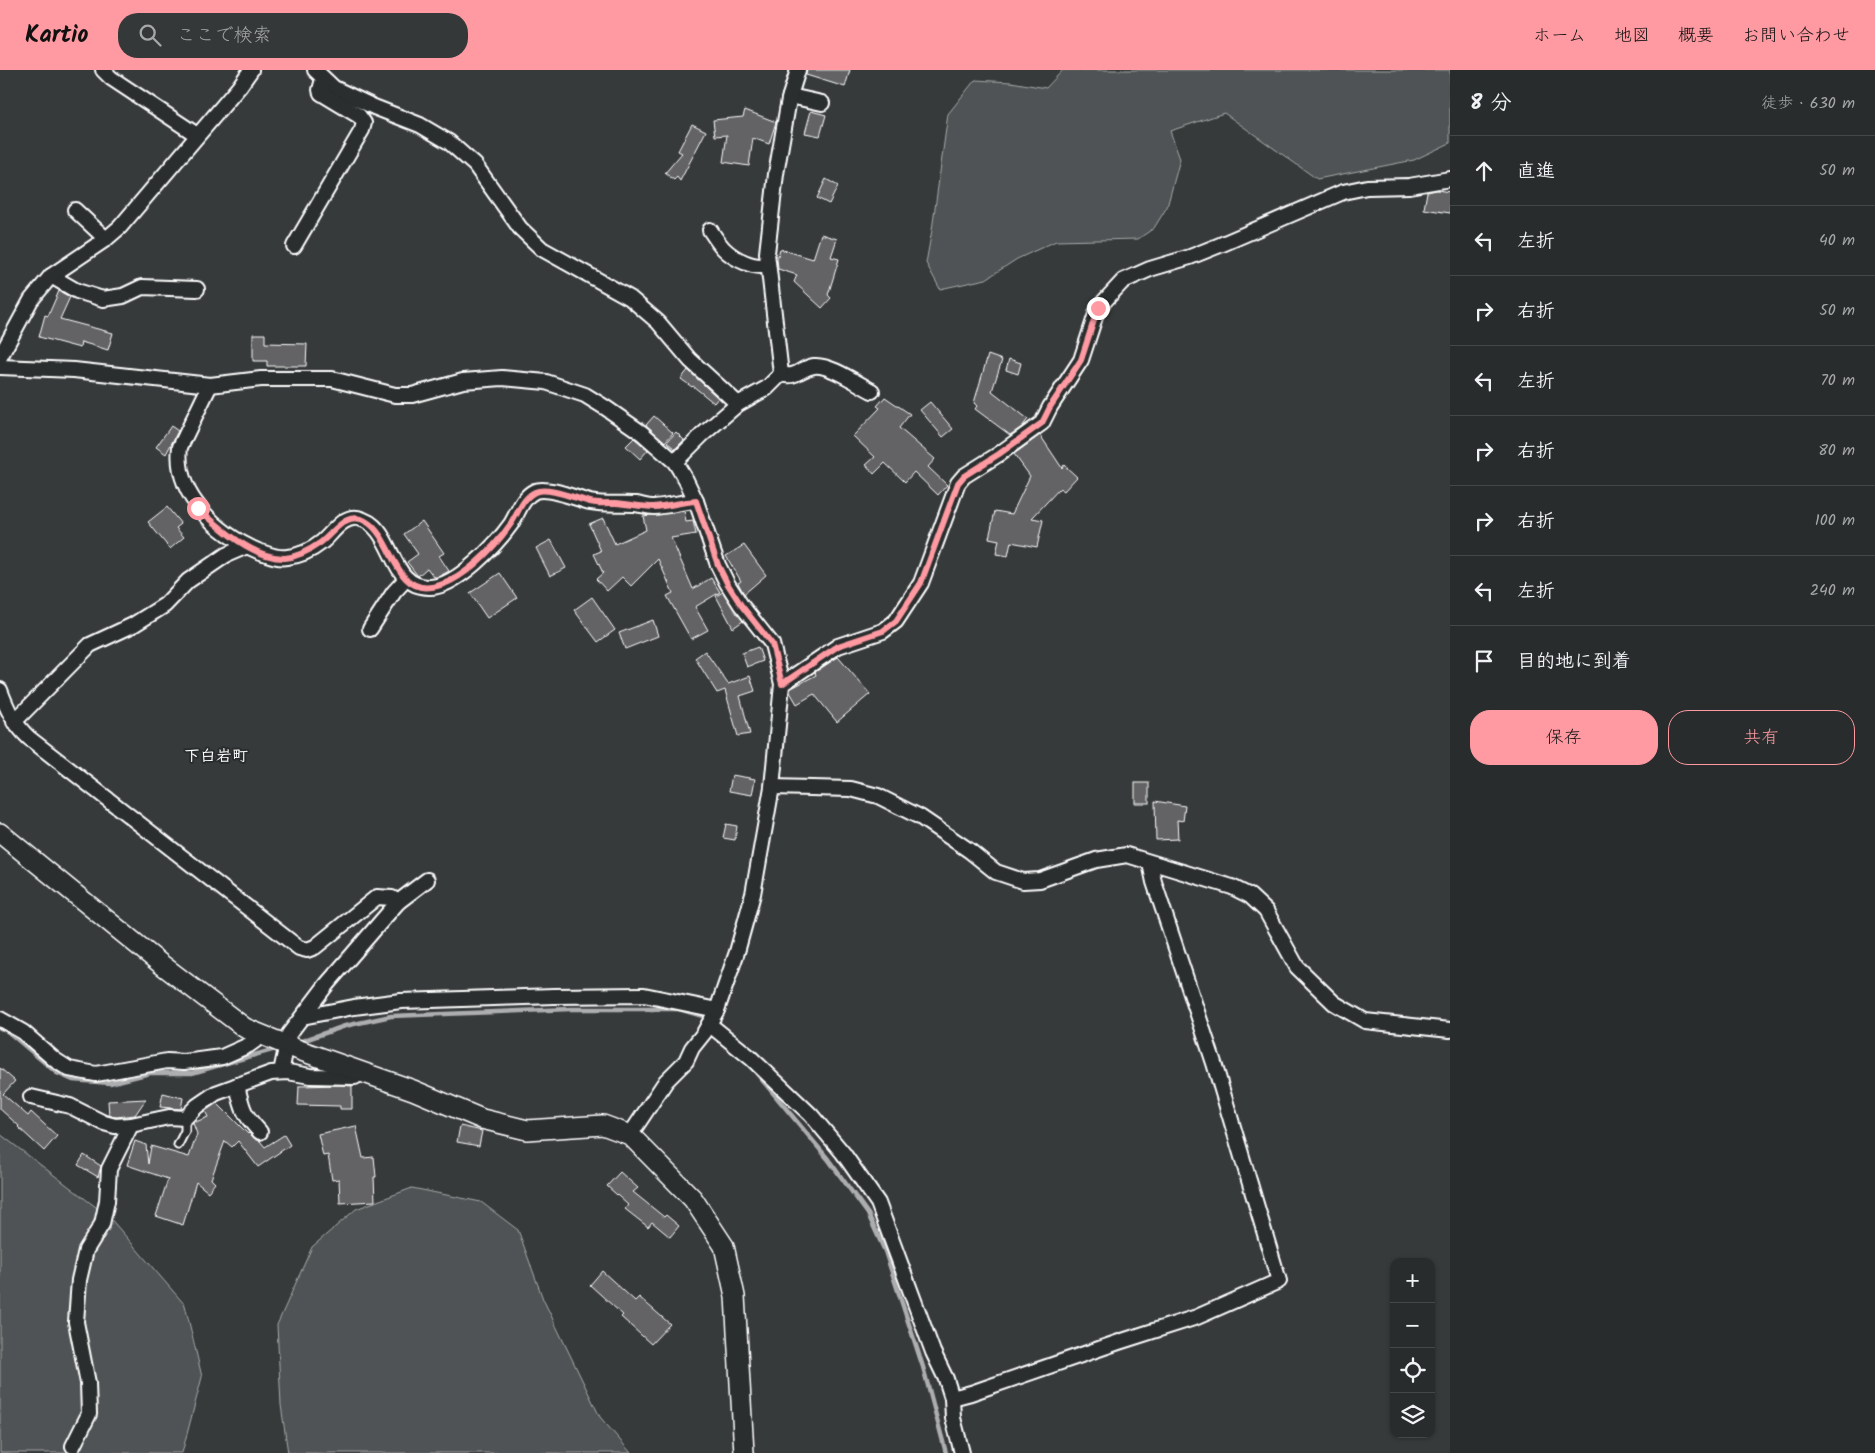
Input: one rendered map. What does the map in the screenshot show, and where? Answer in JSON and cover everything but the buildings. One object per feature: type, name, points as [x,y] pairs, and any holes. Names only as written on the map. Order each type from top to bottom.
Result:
[{"type":"street","points":[[103,70],[197,135]]},
{"type":"street","points":[[0,357],[31,300],[51,276],[106,239],[120,227],[239,87],[251,70]]},
{"type":"street","points":[[781,374],[767,253],[775,184],[790,96],[798,70]]},
{"type":"street","points":[[294,246],[362,130],[364,123],[359,116],[321,93],[319,73]]},
{"type":"street","points":[[319,73],[334,88],[374,107],[420,125],[449,142],[475,165],[520,228],[542,249],[630,298],[658,322],[690,360],[738,404]]},
{"type":"street","points":[[790,96],[822,103]]},
{"type":"street","points":[[782,684],[838,646],[883,631],[896,621],[921,583],[958,483],[964,476],[1042,423],[1050,407],[1081,360],[1098,308],[1123,281],[1150,269],[1190,257],[1343,192],[1367,187],[1409,186],[1450,179]]},
{"type":"street","points":[[75,210],[106,239]]},
{"type":"street","points":[[710,230],[724,250],[744,262],[761,268],[768,265]]},
{"type":"street","points":[[51,276],[77,291],[103,300],[122,296],[142,287],[197,289]]},
{"type":"street","points":[[0,366],[74,370],[210,385],[261,379],[332,379],[396,395],[412,395],[463,381],[502,378],[546,382],[585,395],[606,408],[642,433],[675,462],[696,501],[718,565],[727,583],[741,605],[772,644],[782,684],[772,787],[753,894],[737,952],[717,1010],[709,1024],[692,1048],[686,1061],[666,1082],[630,1135]]},
{"type":"street","points":[[781,374],[789,376],[813,366],[825,367],[872,391]]},
{"type":"street","points":[[675,462],[702,435],[738,404],[767,388],[781,374]]},
{"type":"street","points":[[210,385],[180,447],[178,458],[188,492],[198,508],[238,542],[274,557],[286,558],[296,556],[321,542],[347,520],[357,518],[365,521],[377,530],[384,539],[398,570],[406,578],[421,586],[431,588],[465,573],[501,536],[511,524],[527,497],[536,491],[545,490],[592,502],[654,507],[696,501]]},
{"type":"street","points":[[14,722],[90,645],[133,625],[164,605],[188,581],[226,555],[247,546]]},
{"type":"street","points":[[370,629],[394,592],[406,578]]},
{"type":"street","points":[[0,690],[7,709],[23,733],[227,890],[299,948],[306,950],[315,947],[377,898],[392,898],[398,902]]},
{"type":"street","points":[[772,787],[851,789],[878,796],[920,817],[970,851],[996,872],[1023,881],[1040,880],[1096,860],[1128,856],[1232,887],[1250,896],[1266,911],[1297,967],[1334,1003],[1365,1021],[1450,1030]]},
{"type":"street","points":[[0,833],[161,964],[245,1028],[286,1045],[413,1090],[482,1119],[527,1130],[603,1125],[630,1135],[693,1198],[724,1246],[735,1296],[744,1453]]},
{"type":"street","points":[[952,1398],[1197,1317],[1280,1281],[1214,1064],[1154,882],[1150,864]]},
{"type":"street","points":[[281,1072],[289,1034],[327,984],[398,902],[426,880]]},
{"type":"street","points":[[302,1018],[354,1007],[401,1000],[554,996],[644,995],[717,1010]]},
{"type":"street","points":[[0,1020],[23,1032],[55,1060],[69,1069],[96,1074],[160,1062],[190,1062],[222,1057],[249,1045],[263,1035]]},
{"type":"street","points":[[709,1024],[751,1058],[811,1115],[843,1152],[878,1203],[933,1352],[946,1379],[952,1398],[954,1418],[962,1453]]},
{"type":"street","points":[[31,1097],[70,1106],[104,1123],[115,1126],[131,1125],[169,1117],[185,1118],[197,1106],[216,1093],[271,1073],[281,1072],[355,1078],[362,1072]]},
{"type":"street","points":[[238,1086],[246,1118],[260,1132]]},
{"type":"street","points":[[73,1446],[89,1414],[88,1383],[76,1322],[79,1280],[86,1250],[102,1224],[107,1202],[109,1169],[131,1125]]},
{"type":"lane","points":[[178,1145],[185,1131],[185,1118]]},
{"type":"shaded area","points":[[1063,70],[1450,70],[1450,143],[1414,160],[1317,179],[1224,113],[1170,131],[1180,159],[1167,207],[1154,228],[1138,239],[1056,241],[1017,259],[986,279],[940,289],[926,263],[948,114],[975,80],[1011,82],[1046,88]]},
{"type":"shaded area","points":[[0,1134],[109,1217],[185,1305],[202,1377],[182,1453],[0,1453]]},
{"type":"shaded area","points":[[412,1188],[481,1202],[518,1230],[543,1299],[600,1417],[631,1453],[288,1453],[281,1405],[277,1325],[312,1247],[356,1209]]},
{"type":"waterway","points":[[296,1043],[345,1026],[391,1016],[571,1009],[679,1009],[706,1017],[709,1020]]},
{"type":"waterway","points":[[0,1028],[5,1029],[57,1073],[73,1080],[110,1083],[150,1073],[192,1073],[279,1048]]},
{"type":"waterway","points":[[753,1069],[828,1159],[868,1214],[885,1251],[923,1367],[946,1453]]},
{"type":"district","name":"下白岩町","points":[[216,756]]},
{"type":"route","points":[[198,508],[238,542],[274,557],[286,558],[309,550],[347,520],[357,518],[365,521],[377,530],[384,539],[402,576],[421,586],[431,588],[465,573],[490,549],[511,524],[527,497],[536,491],[545,490],[592,502],[636,504],[654,507],[696,501],[718,565],[727,583],[741,605],[772,644],[782,684],[838,646],[883,631],[896,621],[921,583],[944,522],[952,494],[958,483],[964,476],[1020,440],[1042,423],[1050,407],[1081,360],[1098,308]]}]
